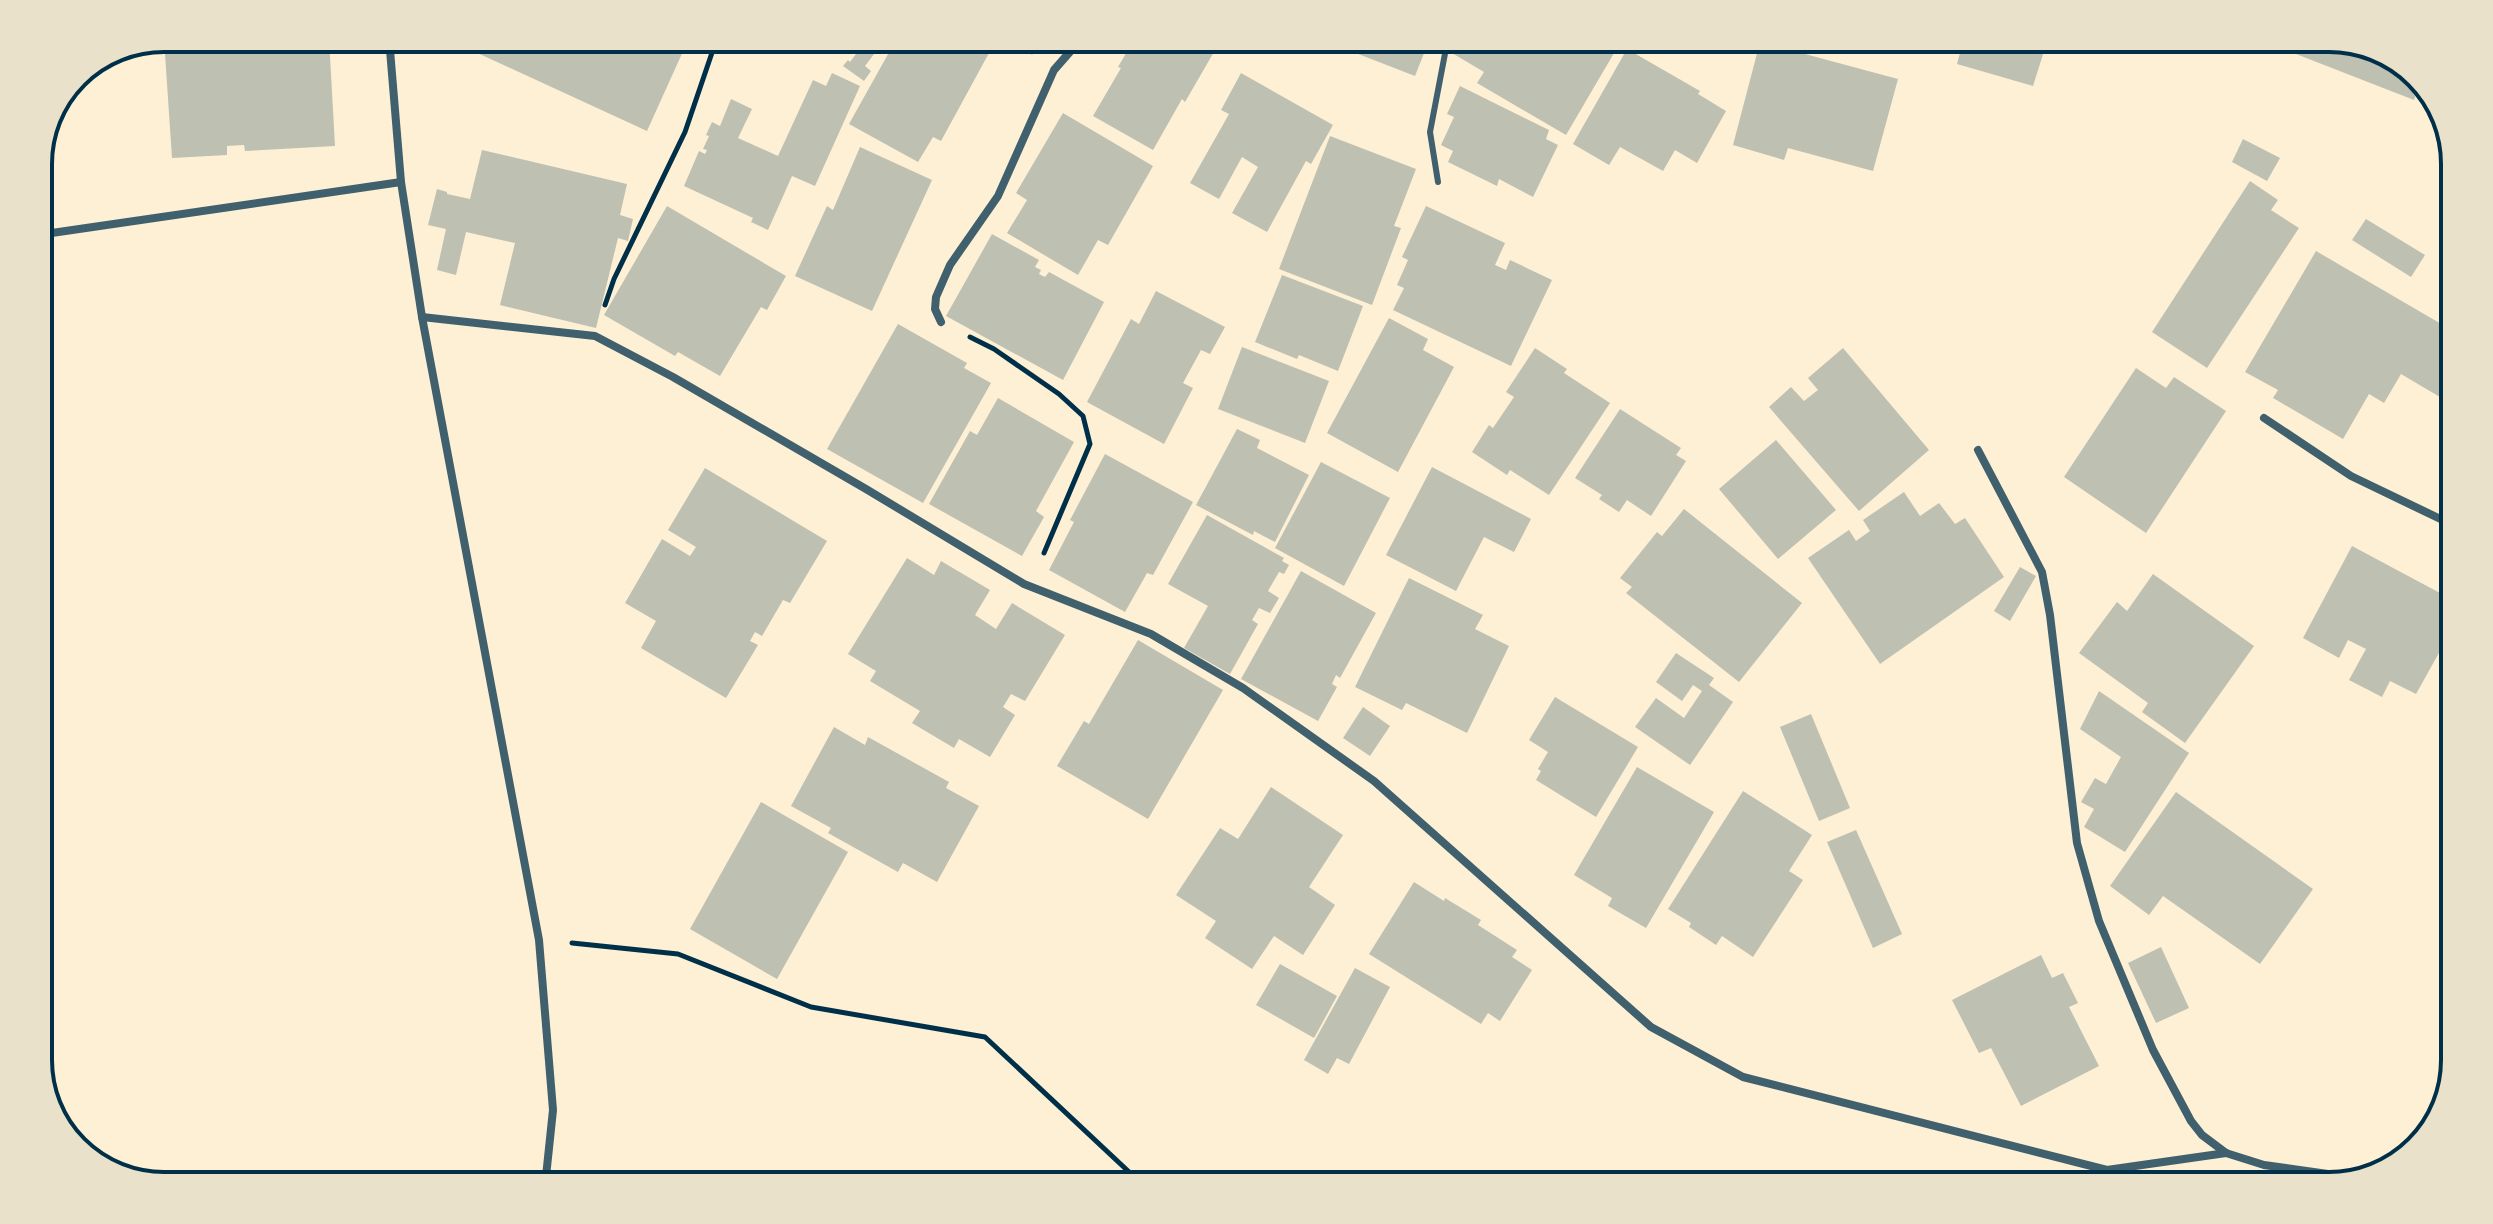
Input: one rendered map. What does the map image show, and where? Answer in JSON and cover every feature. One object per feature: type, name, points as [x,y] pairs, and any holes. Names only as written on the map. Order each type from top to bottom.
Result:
[{"type":"street","points":[[390,52],[401,182],[422,317],[539,940],[553,1110],[546,1172]]},
{"type":"street","points":[[941,322],[935,309],[936,297],[950,265],[998,196],[1054,70],[1070,52]]},
{"type":"street","points":[[52,233],[401,182]]},
{"type":"street","points":[[422,317],[595,336],[673,377],[1024,584],[1151,634],[1243,688],[1374,781],[1651,1027],[1743,1077],[2107,1170],[2226,1153]]},
{"type":"street","points":[[2264,418],[2351,476],[2441,519]]},
{"type":"street","points":[[1978,450],[2042,572],[2050,615],[2077,843],[2099,921],[2153,1050],[2191,1121],[2202,1135],[2226,1153],[2264,1165],[2314,1172]]},
{"type":"lane","points":[[1438,182],[1430,132],[1445,52]]},
{"type":"path","points":[[595,336],[614,279],[685,132],[712,52]]},
{"type":"path","points":[[941,322],[994,349],[1059,394],[1083,416],[1090,444],[1039,564],[1024,584]]},
{"type":"path","points":[[539,940],[678,954],[811,1007],[985,1037],[1129,1172]]},
{"type":"building","points":[[330,52],[335,146],[245,151],[244,145],[227,146],[227,155],[172,158],[165,54]]},
{"type":"building","points":[[475,52],[683,52],[647,131]]},
{"type":"building","points":[[858,52],[874,54],[865,66],[871,71],[864,81],[843,66],[848,60],[850,62]]},
{"type":"building","points":[[889,52],[990,52],[941,141],[933,137],[918,162],[849,124]]},
{"type":"building","points":[[1127,52],[1214,52],[1153,150],[1093,116],[1121,68],[1118,67]]},
{"type":"building","points":[[1353,52],[1424,52],[1415,76]]},
{"type":"building","points":[[1615,52],[1566,135],[1477,83],[1484,72],[1452,53]]},
{"type":"building","points":[[1625,52],[1632,52],[1700,91],[1698,94],[1726,111],[1697,163],[1675,150],[1663,171],[1620,147],[1609,165],[1573,144]]},
{"type":"building","points":[[1757,52],[1797,52],[1898,79],[1873,171],[1788,148],[1784,160],[1733,145]]},
{"type":"building","points":[[1960,52],[2044,52],[2033,86],[1957,64]]},
{"type":"building","points":[[2329,52],[2365,58],[2403,80],[2416,94],[2414,100],[2296,54]]},
{"type":"building","points":[[832,73],[860,86],[815,186],[792,176],[768,230],[751,222],[753,218],[684,186],[699,151],[705,154],[707,150],[703,149],[712,122],[720,126],[731,99],[752,109],[738,138],[778,156],[813,80],[826,86]]},
{"type":"building","points":[[1241,73],[1333,125],[1311,164],[1306,161],[1267,232],[1232,213],[1258,167],[1242,157],[1219,199],[1190,183],[1229,114],[1221,110]]},
{"type":"building","points":[[1460,86],[1549,130],[1546,139],[1558,145],[1533,197],[1499,179],[1497,186],[1448,162],[1453,151],[1441,145],[1454,117],[1447,114]]},
{"type":"building","points":[[1063,113],[1153,166],[1108,245],[1098,240],[1078,275],[1007,233],[1027,200],[1016,193]]},
{"type":"building","points":[[1330,136],[1416,169],[1394,226],[1401,228],[1372,305],[1279,269]]},
{"type":"building","points":[[2243,139],[2280,158],[2267,181],[2232,162]]},
{"type":"building","points":[[860,147],[932,180],[872,311],[795,276],[827,206],[833,210]]},
{"type":"building","points":[[482,150],[627,184],[620,215],[633,219],[628,241],[618,238],[596,328],[500,305],[515,243],[466,232],[456,275],[437,270],[446,229],[428,225],[437,189],[470,199]]},
{"type":"building","points":[[2250,181],[2278,200],[2271,210],[2299,228],[2207,368],[2152,332]]},
{"type":"building","points":[[667,206],[786,276],[767,310],[761,307],[720,376],[678,352],[675,356],[604,315]]},
{"type":"building","points":[[1426,206],[1505,243],[1495,265],[1506,270],[1510,260],[1552,280],[1511,366],[1393,310],[1404,288],[1397,285],[1408,260],[1402,257]]},
{"type":"building","points":[[2366,219],[2425,255],[2411,277],[2352,240]]},
{"type":"building","points":[[992,234],[1039,260],[1035,267],[1041,270],[1039,274],[1045,277],[1049,272],[1104,302],[1063,380],[946,316]]},
{"type":"building","points":[[2316,251],[2441,324],[2441,398],[2401,374],[2384,403],[2369,394],[2343,439],[2273,398],[2278,390],[2245,372]]},
{"type":"building","points":[[1282,275],[1363,306],[1338,371],[1255,342]]},
{"type":"building","points":[[1156,291],[1225,327],[1210,354],[1201,350],[1183,383],[1193,388],[1164,444],[1087,402],[1131,319],[1139,324]]},
{"type":"building","points":[[1389,318],[1428,339],[1423,350],[1454,367],[1398,472],[1327,433]]},
{"type":"building","points":[[898,324],[967,363],[964,368],[991,383],[923,503],[827,449]]},
{"type":"building","points":[[1242,347],[1329,381],[1305,443],[1218,409]]},
{"type":"building","points":[[1535,348],[1567,369],[1564,373],[1610,403],[1549,495],[1510,470],[1507,475],[1472,452],[1489,425],[1493,428],[1514,397],[1506,392]]},
{"type":"building","points":[[1843,348],[1929,450],[1859,511],[1769,407],[1791,387],[1804,401],[1818,390],[1808,378]]},
{"type":"building","points":[[2136,368],[2166,388],[2174,377],[2226,411],[2146,533],[2064,477]]},
{"type":"building","points":[[998,398],[1074,442],[1036,511],[1044,517],[1022,556],[929,504],[970,431],[977,435]]},
{"type":"building","points":[[1620,409],[1681,448],[1676,455],[1686,461],[1651,516],[1627,500],[1619,512],[1599,499],[1602,495],[1575,478]]},
{"type":"building","points":[[1237,429],[1260,440],[1257,448],[1309,475],[1275,542],[1254,531],[1253,535],[1196,505]]},
{"type":"building","points":[[1776,440],[1836,510],[1778,559],[1719,489]]},
{"type":"building","points":[[1105,454],[1193,502],[1153,575],[1147,573],[1125,612],[1049,570],[1074,522],[1070,520]]},
{"type":"building","points":[[1321,462],[1390,498],[1344,586],[1275,548]]},
{"type":"building","points":[[1432,467],[1531,519],[1514,552],[1484,537],[1456,591],[1386,555]]},
{"type":"building","points":[[705,468],[827,541],[790,603],[783,600],[762,636],[755,632],[750,641],[758,645],[726,698],[641,648],[656,621],[625,603],[662,539],[690,556],[696,547],[668,530]]},
{"type":"building","points":[[1904,492],[1920,516],[1939,503],[1955,524],[1965,518],[2004,577],[1880,664],[1808,558],[1849,530],[1856,541],[1870,531],[1863,520]]},
{"type":"building","points":[[1684,509],[1802,603],[1739,682],[1626,593],[1632,587],[1620,578],[1657,532],[1662,536]]},
{"type":"building","points":[[1207,515],[1284,558],[1282,561],[1289,565],[1284,574],[1279,572],[1268,591],[1279,598],[1270,613],[1259,608],[1252,620],[1258,624],[1230,674],[1184,648],[1208,606],[1168,584]]},
{"type":"building","points":[[2352,546],[2441,594],[2441,652],[2416,694],[2390,681],[2382,697],[2349,680],[2366,649],[2348,640],[2339,658],[2303,638]]},
{"type":"building","points":[[907,558],[934,575],[941,561],[990,590],[975,615],[996,629],[1012,603],[1065,635],[1025,701],[1011,694],[1003,707],[1015,715],[990,757],[959,739],[954,748],[912,723],[920,711],[870,681],[876,671],[848,654]]},
{"type":"building","points":[[2020,567],[2036,576],[2010,621],[1994,611]]},
{"type":"building","points":[[1301,571],[1376,613],[1340,678],[1336,675],[1332,684],[1337,687],[1318,721],[1241,679]]},
{"type":"building","points":[[2153,574],[2254,646],[2185,743],[2142,712],[2148,703],[2079,653],[2117,602],[2127,611]]},
{"type":"building","points":[[1409,578],[1483,615],[1475,629],[1509,646],[1467,733],[1406,703],[1402,710],[1355,687]]},
{"type":"building","points":[[1138,640],[1223,690],[1148,819],[1057,766],[1084,721],[1089,724]]},
{"type":"building","points":[[1676,653],[1714,678],[1709,685],[1733,702],[1690,765],[1635,727],[1656,698],[1684,718],[1702,691],[1693,685],[1682,701],[1656,682]]},
{"type":"building","points":[[2099,691],[2189,753],[2125,852],[2084,827],[2094,809],[2081,802],[2095,778],[2106,784],[2121,757],[2080,729]]},
{"type":"building","points":[[1555,697],[1638,747],[1596,817],[1536,780],[1541,771],[1538,769],[1548,752],[1529,740]]},
{"type":"building","points":[[1363,707],[1390,726],[1370,756],[1343,738]]},
{"type":"building","points":[[1811,714],[1850,808],[1819,821],[1780,727]]},
{"type":"building","points":[[834,727],[865,745],[868,737],[949,782],[946,788],[979,806],[937,882],[903,863],[898,872],[828,833],[831,828],[791,806]]},
{"type":"building","points":[[1637,767],[1714,812],[1646,928],[1608,906],[1612,898],[1574,875]]},
{"type":"building","points":[[1271,787],[1343,835],[1309,887],[1335,905],[1303,955],[1274,936],[1252,969],[1205,938],[1216,921],[1176,895],[1220,828],[1238,839]]},
{"type":"building","points":[[1743,791],[1812,835],[1789,871],[1803,880],[1753,957],[1722,936],[1716,945],[1689,927],[1691,923],[1668,909]]},
{"type":"building","points":[[2176,792],[2313,889],[2260,964],[2163,896],[2149,915],[2110,886]]},
{"type":"building","points":[[761,802],[848,852],[777,979],[690,929]]},
{"type":"building","points":[[1856,830],[1902,934],[1873,948],[1827,842]]},
{"type":"building","points":[[1414,882],[1481,920],[1478,925],[1517,950],[1512,957],[1532,970],[1500,1021],[1488,1013],[1481,1024],[1369,954]]},
{"type":"building","points":[[2161,947],[2189,1008],[2156,1023],[2128,963]]},
{"type":"building","points":[[2041,955],[2052,978],[2063,973],[2078,1003],[2069,1007],[2099,1066],[2021,1106],[1991,1048],[1979,1053],[1952,1000]]},
{"type":"building","points":[[1280,964],[1337,996],[1314,1038],[1256,1005]]},
{"type":"building","points":[[1355,968],[1390,987],[1349,1064],[1337,1058],[1328,1074],[1304,1060]]}]
